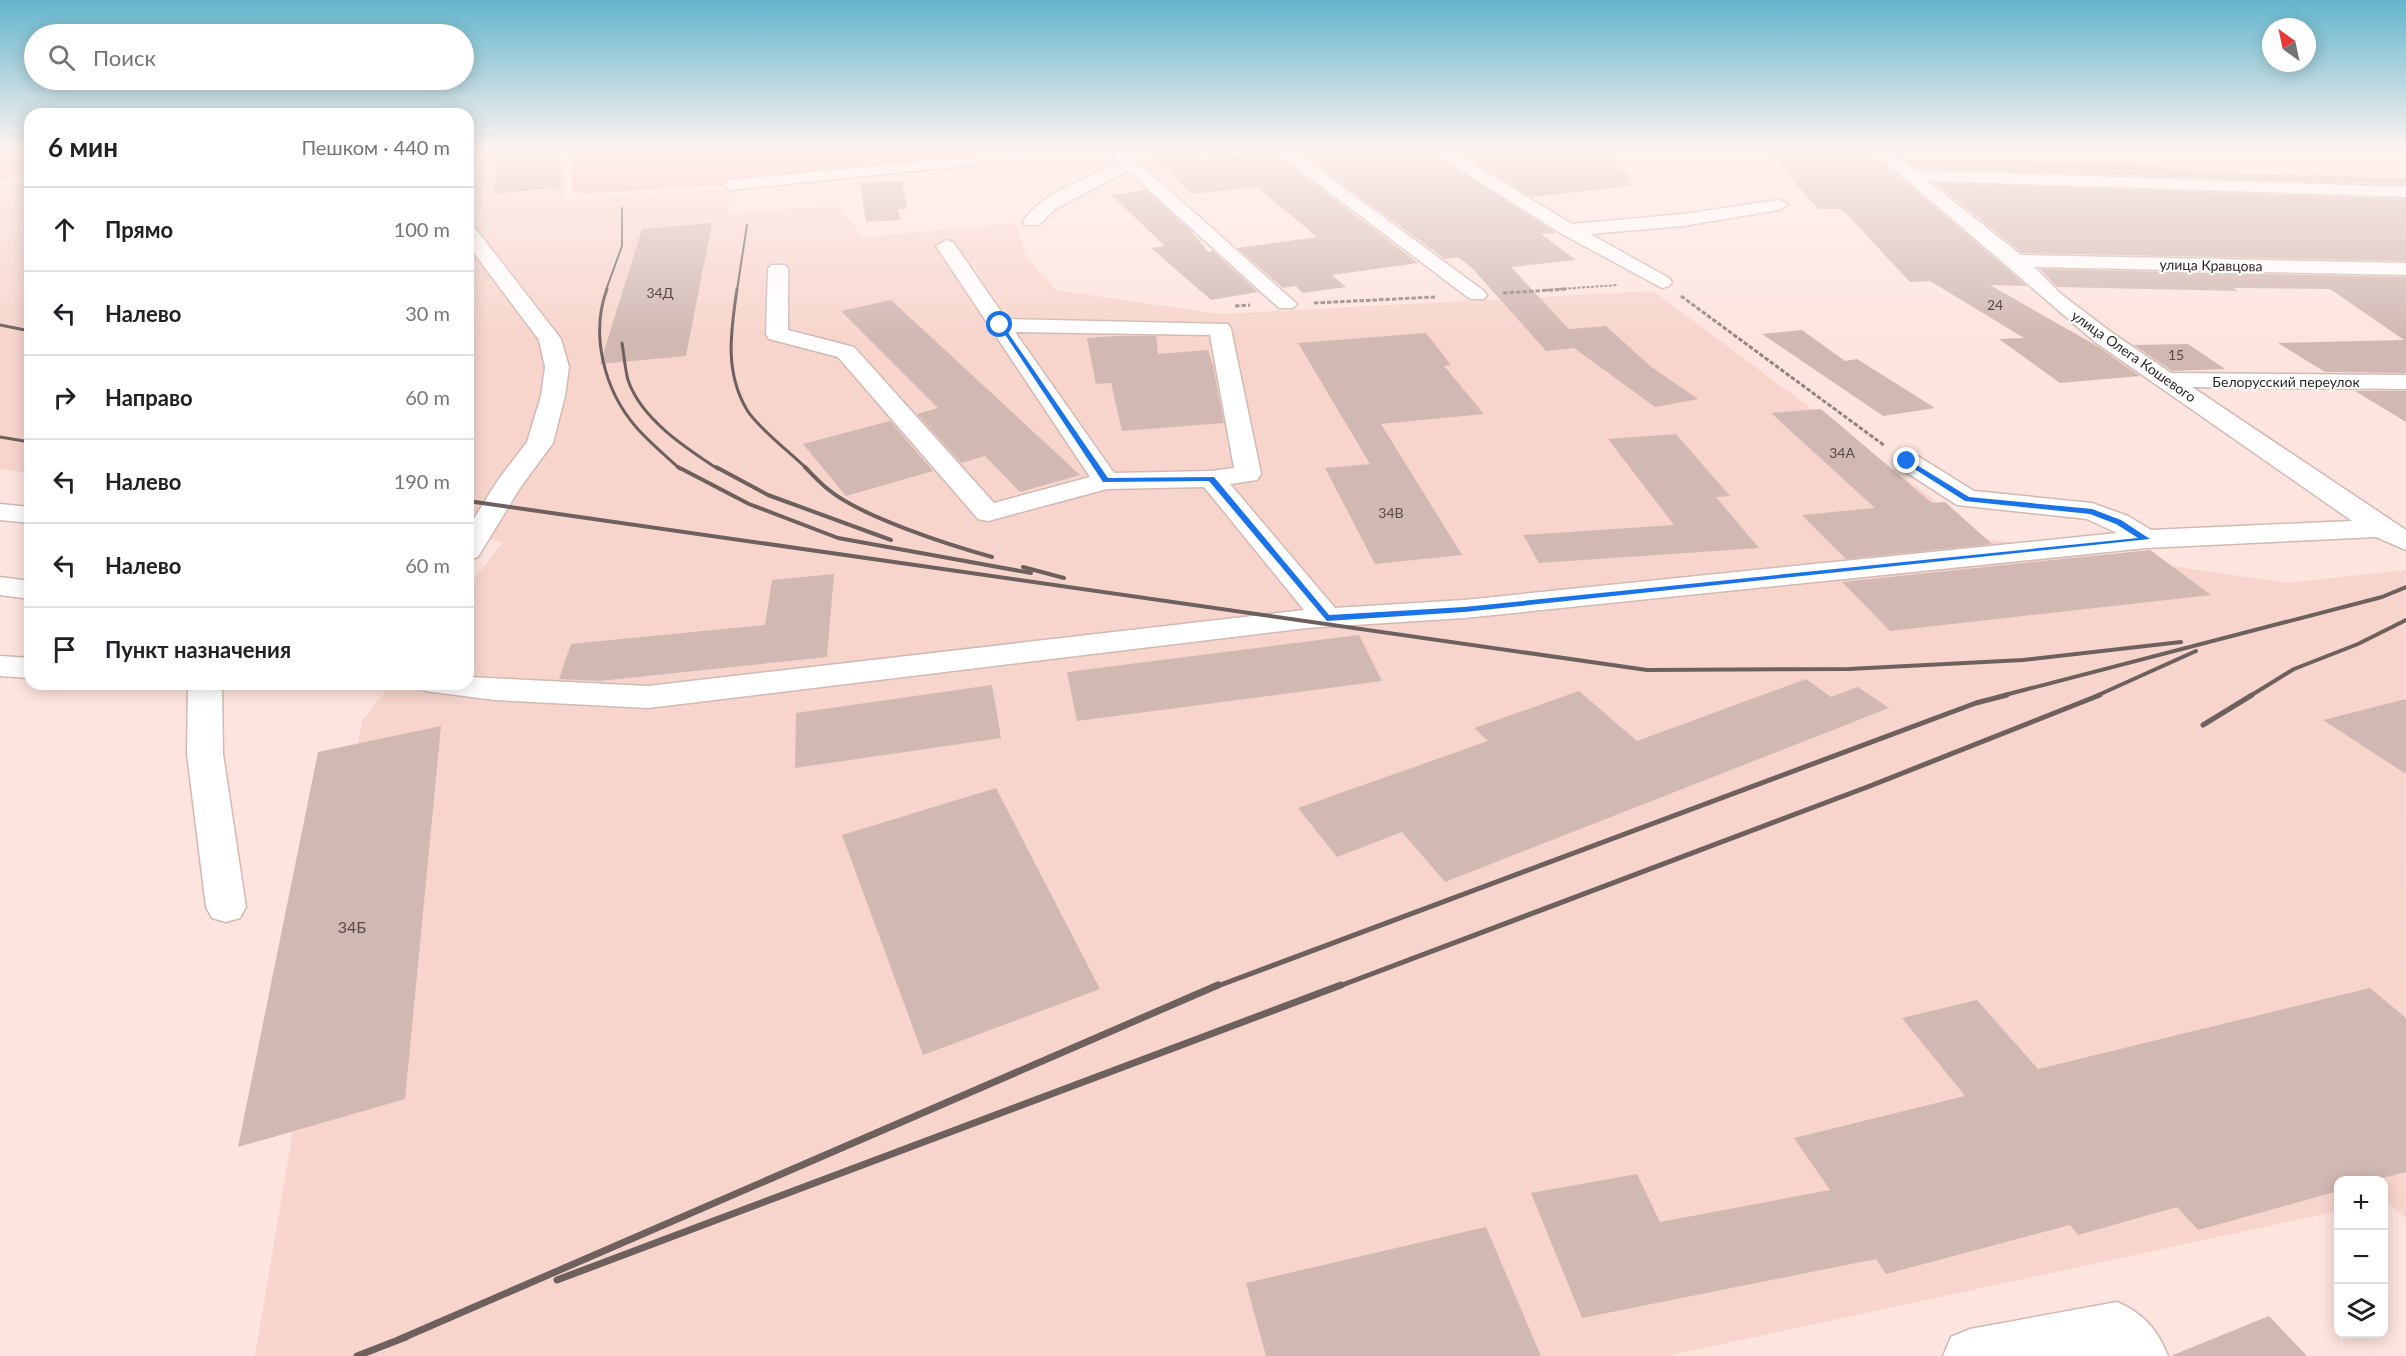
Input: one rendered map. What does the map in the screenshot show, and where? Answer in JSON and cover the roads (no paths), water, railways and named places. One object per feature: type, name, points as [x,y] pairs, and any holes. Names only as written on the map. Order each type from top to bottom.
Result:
[{"type":"street","points":[[1032,221],[1041,212]]},
{"type":"street","points":[[1184,212],[1286,304]]},
{"type":"street","points":[[1365,212],[1477,295]]},
{"type":"street","points":[[1540,212],[1662,282]]},
{"type":"street","points":[[1569,230],[1683,220],[1732,212]]},
{"type":"street","name":"улица Олега Кошевого","points":[[1955,212],[2016,261],[2054,298],[2103,337],[2381,528],[2406,541]]},
{"type":"street","points":[[474,240],[550,339],[557,367],[553,396],[540,443],[474,536]]},
{"type":"street","points":[[946,246],[1106,481]]},
{"type":"street","name":"улица Кравцова","points":[[2016,261],[2406,269]]},
{"type":"street","points":[[778,269],[777,334],[846,352],[988,513],[1106,481],[1211,479],[1248,474],[1220,329],[1000,325]]},
{"type":"street","name":"Белорусский переулок","points":[[2165,380],[2406,382]]},
{"type":"street","points":[[1907,461],[1967,499],[2092,511],[2118,522],[2146,539]]},
{"type":"street","points":[[1211,479],[1327,618]]},
{"type":"street","points":[[0,512],[24,514]]},
{"type":"street","points":[[474,688],[648,697],[1327,618],[1464,609],[2146,539],[2381,528]]},
{"type":"street","points":[[0,586],[24,589]]},
{"type":"street","points":[[0,666],[24,668]]},
{"type":"street","points":[[205,690],[205,754],[226,907]]},
{"type":"street","points":[[1970,1356],[2129,1342]]},
{"type":"railway","points":[[606,290],[622,246],[622,212]]},
{"type":"railway","points":[[737,290],[747,225]]},
{"type":"railway","points":[[607,289],[602,306],[600,343],[608,379],[625,412],[636,427],[680,469]]},
{"type":"railway","points":[[737,289],[731,351],[735,381],[740,395],[747,410],[758,424],[807,469]]},
{"type":"railway","points":[[0,325],[24,330]]},
{"type":"railway","points":[[622,343],[628,380],[643,407],[666,431],[718,469]]},
{"type":"railway","points":[[0,437],[24,441]]},
{"type":"railway","points":[[678,467],[749,504],[838,538],[1031,573]]},
{"type":"railway","points":[[716,467],[768,495],[891,540]]},
{"type":"railway","points":[[807,469],[829,490],[862,510],[930,538],[992,557]]},
{"type":"railway","points":[[474,502],[1647,670],[1849,669],[2023,660],[2181,642]]},
{"type":"railway","points":[[1023,567],[1064,578]]},
{"type":"railway","points":[[2001,696],[2382,597],[2406,587]]},
{"type":"railway","points":[[2250,696],[2294,669],[2358,644],[2406,620]]},
{"type":"railway","points":[[2096,696],[2196,651]]},
{"type":"railway","points":[[1215,987],[1976,703],[2007,695]]},
{"type":"railway","points":[[1337,987],[1870,786],[2100,695]]},
{"type":"railway","points":[[2203,725],[2252,695]]},
{"type":"railway","points":[[398,1340],[1218,985]]},
{"type":"railway","points":[[557,1280],[1341,985]]},
{"type":"railway","points":[[357,1356],[406,1337]]}]
